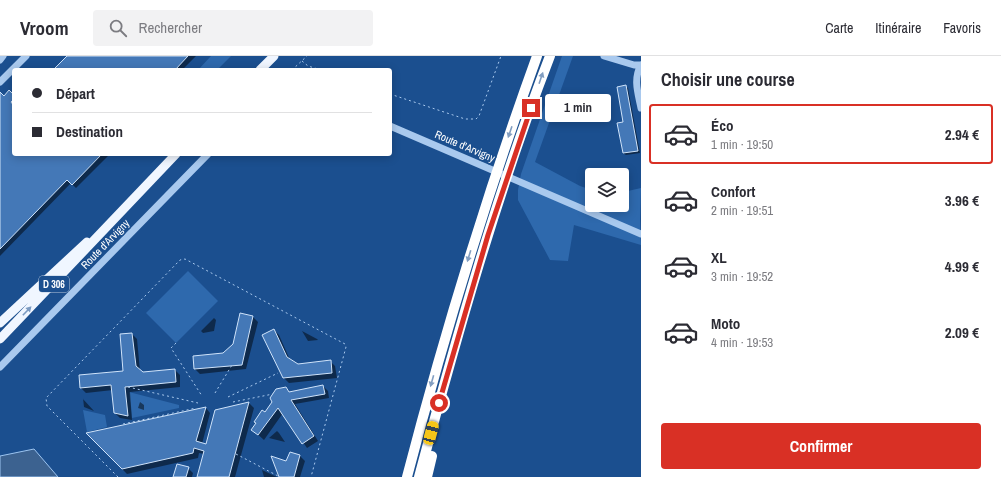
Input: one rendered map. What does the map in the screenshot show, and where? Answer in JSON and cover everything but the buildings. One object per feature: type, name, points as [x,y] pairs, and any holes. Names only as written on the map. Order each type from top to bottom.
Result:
[{"type":"highway","points":[[407,477],[430,388],[475,237],[537,56]]},
{"type":"highway","points":[[419,477],[488,235],[550,56]]},
{"type":"highway","points":[[427,477],[436,436],[439,403]]},
{"type":"main road","points":[[262,68],[274,56]]},
{"type":"main road","name":"D 306","points":[[0,322],[105,227],[174,156]]},
{"type":"main road","name":"D 306","points":[[0,339],[80,257],[105,227]]},
{"type":"street","points":[[0,60],[3,56]]},
{"type":"street","points":[[604,56],[634,65],[641,65],[637,74],[636,84],[641,108]]},
{"type":"street","points":[[12,68],[22,57]]},
{"type":"street","points":[[0,82],[12,68]]},
{"type":"street","name":"Route d'Arvigny","points":[[392,127],[641,234]]},
{"type":"street","name":"Route d'Arvigny","points":[[0,367],[206,156]]},
{"type":"path","points":[[294,68],[307,56]]},
{"type":"path","points":[[392,95],[464,119],[476,119],[479,116],[501,56]]},
{"type":"path","points":[[302,61],[308,66],[314,68]]},
{"type":"path","points":[[118,477],[47,406],[46,398],[180,260],[185,260],[345,344],[346,347],[311,477]]},
{"type":"path","points":[[176,343],[171,348],[202,396]]},
{"type":"path","points":[[216,393],[232,365]]},
{"type":"path","points":[[228,396],[278,373]]},
{"type":"path","points":[[128,387],[198,403]]},
{"type":"path","points":[[233,402],[272,394]]},
{"type":"path","points":[[122,424],[196,408]]},
{"type":"path","points":[[236,454],[278,476]]},
{"type":"shaded area","points":[[211,56],[231,56],[219,68],[200,68]]},
{"type":"shaded area","points":[[562,56],[573,56],[535,162],[585,188],[585,212],[629,212],[629,191],[641,188],[641,245],[574,225],[568,261],[550,260],[518,200],[521,174]]},
{"type":"shaded area","points":[[188,271],[218,301],[176,343],[146,313]]},
{"type":"shaded area","points":[[129,392],[179,405],[179,408],[132,418]]},
{"type":"shaded area","points":[[83,410],[105,415],[107,427],[87,432]]},
{"type":"shaded area","points":[[34,449],[58,477],[0,477],[0,456]]},
{"type":"route","points":[[439,403],[452,354],[488,235],[531,108]]}]
